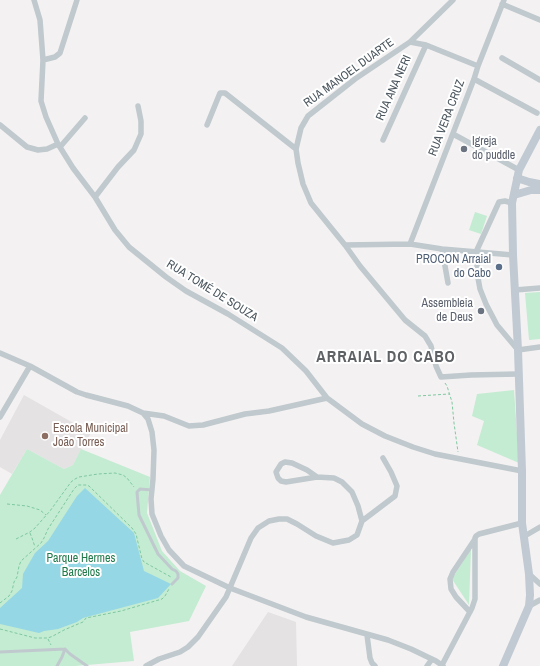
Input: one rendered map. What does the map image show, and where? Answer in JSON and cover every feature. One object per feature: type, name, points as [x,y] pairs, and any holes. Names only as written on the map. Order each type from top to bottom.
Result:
[{"type":"main road","points":[[503,666],[529,606],[530,585],[522,523],[522,471],[512,203],[518,174],[540,130]]},
{"type":"main road","points":[[518,174],[531,186],[540,190]]},
{"type":"main road","points":[[514,195],[531,186],[540,184]]},
{"type":"street","name":"RUA TOMÉ DE SOUZA","points":[[34,0],[40,20],[43,60],[41,101],[46,117],[59,145],[73,168],[95,197],[115,230],[129,247],[181,288],[228,314],[282,348],[306,371],[327,398],[362,424],[386,436],[435,454],[522,471]]},
{"type":"street","points":[[43,60],[55,57],[60,53],[77,0]]},
{"type":"street","points":[[410,42],[453,0]]},
{"type":"street","points":[[503,2],[540,20]]},
{"type":"street","name":"RUA VERA CRUZ","points":[[410,244],[503,2]]},
{"type":"street","name":"RUA MANOEL DUARTE","points":[[441,377],[436,366],[431,346],[425,336],[405,320],[360,266],[345,244],[311,203],[303,184],[296,149],[301,128],[308,116],[355,79],[410,42],[426,45],[478,66]]},
{"type":"street","name":"RUA ANA NERI","points":[[383,140],[426,45]]},
{"type":"street","points":[[502,58],[540,80]]},
{"type":"street","points":[[474,79],[537,113]]},
{"type":"street","points":[[206,125],[220,93],[225,93],[296,149]]},
{"type":"street","points":[[95,197],[118,167],[134,150],[141,134],[141,121],[138,106]]},
{"type":"street","points":[[0,124],[27,147],[38,150],[59,145],[85,118]]},
{"type":"street","points":[[453,134],[518,174]]},
{"type":"street","points":[[512,203],[505,201],[499,202],[476,252],[480,289],[497,325],[518,350],[540,347]]},
{"type":"street","points":[[345,244],[410,244],[442,249],[513,255]]},
{"type":"street","points":[[442,249],[448,284]]},
{"type":"street","points":[[515,290],[540,288]]},
{"type":"street","points":[[0,353],[30,366],[77,392],[128,406],[142,413],[148,419],[152,432],[154,450],[151,499],[152,514],[162,536],[169,550],[184,566],[230,588],[306,617],[411,649],[443,666],[475,599],[475,538]]},
{"type":"street","points":[[0,417],[30,366]]},
{"type":"street","points":[[441,377],[518,374]]},
{"type":"street","points":[[142,413],[164,416],[189,426],[203,425],[245,414],[269,411],[327,398]]},
{"type":"street","points":[[146,666],[159,659],[180,652],[188,647],[198,637],[226,597],[251,538],[258,528],[269,521],[287,519],[316,536],[333,543],[349,540],[357,535],[362,521],[395,496],[396,486],[391,472],[383,458]]},
{"type":"street","points":[[317,477],[307,470],[292,463],[285,462],[281,464],[276,472],[281,481],[286,482],[317,477],[334,478],[342,482],[352,492],[362,521]]},
{"type":"street","points":[[470,612],[456,597],[452,589],[450,579],[453,572],[476,536],[522,523]]},
{"type":"street","points":[[523,537],[540,527]]},
{"type":"street","points":[[529,574],[540,584]]},
{"type":"street","points":[[529,606],[540,600]]},
{"type":"street","points":[[367,635],[370,658],[375,666]]},
{"type":"street","points":[[427,666],[432,659]]},
{"type":"lane","points":[[152,490],[140,489],[137,492],[139,515],[158,554],[178,574],[178,578],[172,584]]},
{"type":"lane","points":[[57,666],[65,649]]},
{"type":"lane","points":[[0,652],[65,649],[87,666]]},
{"type":"path","points":[[441,377],[447,386],[452,402],[459,459]]},
{"type":"path","points":[[418,396],[450,394]]},
{"type":"path","points":[[16,539],[30,532],[75,479],[83,476],[115,473],[123,475],[127,478],[137,492]]},
{"type":"path","points":[[0,603],[12,591],[21,562],[44,538],[48,529],[78,485],[89,486],[134,531],[144,562],[171,577],[172,584],[162,599],[121,611],[91,616],[86,618],[83,622],[48,638],[35,638],[0,629]]},
{"type":"path","points":[[7,504],[27,506],[40,510],[46,515]]},
{"type":"path","points":[[30,532],[36,548]]},
{"type":"path","points":[[48,638],[53,649]]},
{"type":"shaded area","name":"Escola Municipal João Torres","points":[[24,395],[91,433],[73,465],[64,469],[27,449],[12,474],[0,467],[0,440]]},
{"type":"shaded area","points":[[268,612],[296,622],[297,666],[232,666]]},
{"type":"green space","points":[[475,212],[487,216],[481,234],[469,230]]},
{"type":"green space","points":[[540,292],[540,339],[529,340],[525,293]]},
{"type":"green space","points":[[514,390],[519,463],[477,445],[484,421],[472,416],[477,394]]},
{"type":"green space","name":"Parque Hermes Barcelos","points":[[27,449],[64,469],[73,465],[81,449],[150,477],[147,513],[162,551],[180,571],[206,586],[189,621],[130,632],[134,661],[75,666],[0,666],[0,495]]},
{"type":"green space","points":[[471,549],[469,605],[452,579]]},
{"type":"water","points":[[85,488],[134,533],[144,571],[171,584],[158,598],[83,618],[77,622],[58,629],[39,633],[0,624],[0,608],[22,588],[23,574],[35,553],[48,541],[77,496]]},
{"type":"place","name":"Igreja do puddle","points":[[464,149]]},
{"type":"place","name":"PROCON Arraial do Cabo","points":[[499,267]]},
{"type":"place","name":"Assembleia de Deus","points":[[481,311]]},
{"type":"place","name":"Escola Municipal João Torres","points":[[45,436]]},
{"type":"district","name":"ARRAIAL DO CABO","points":[[386,358]]}]
